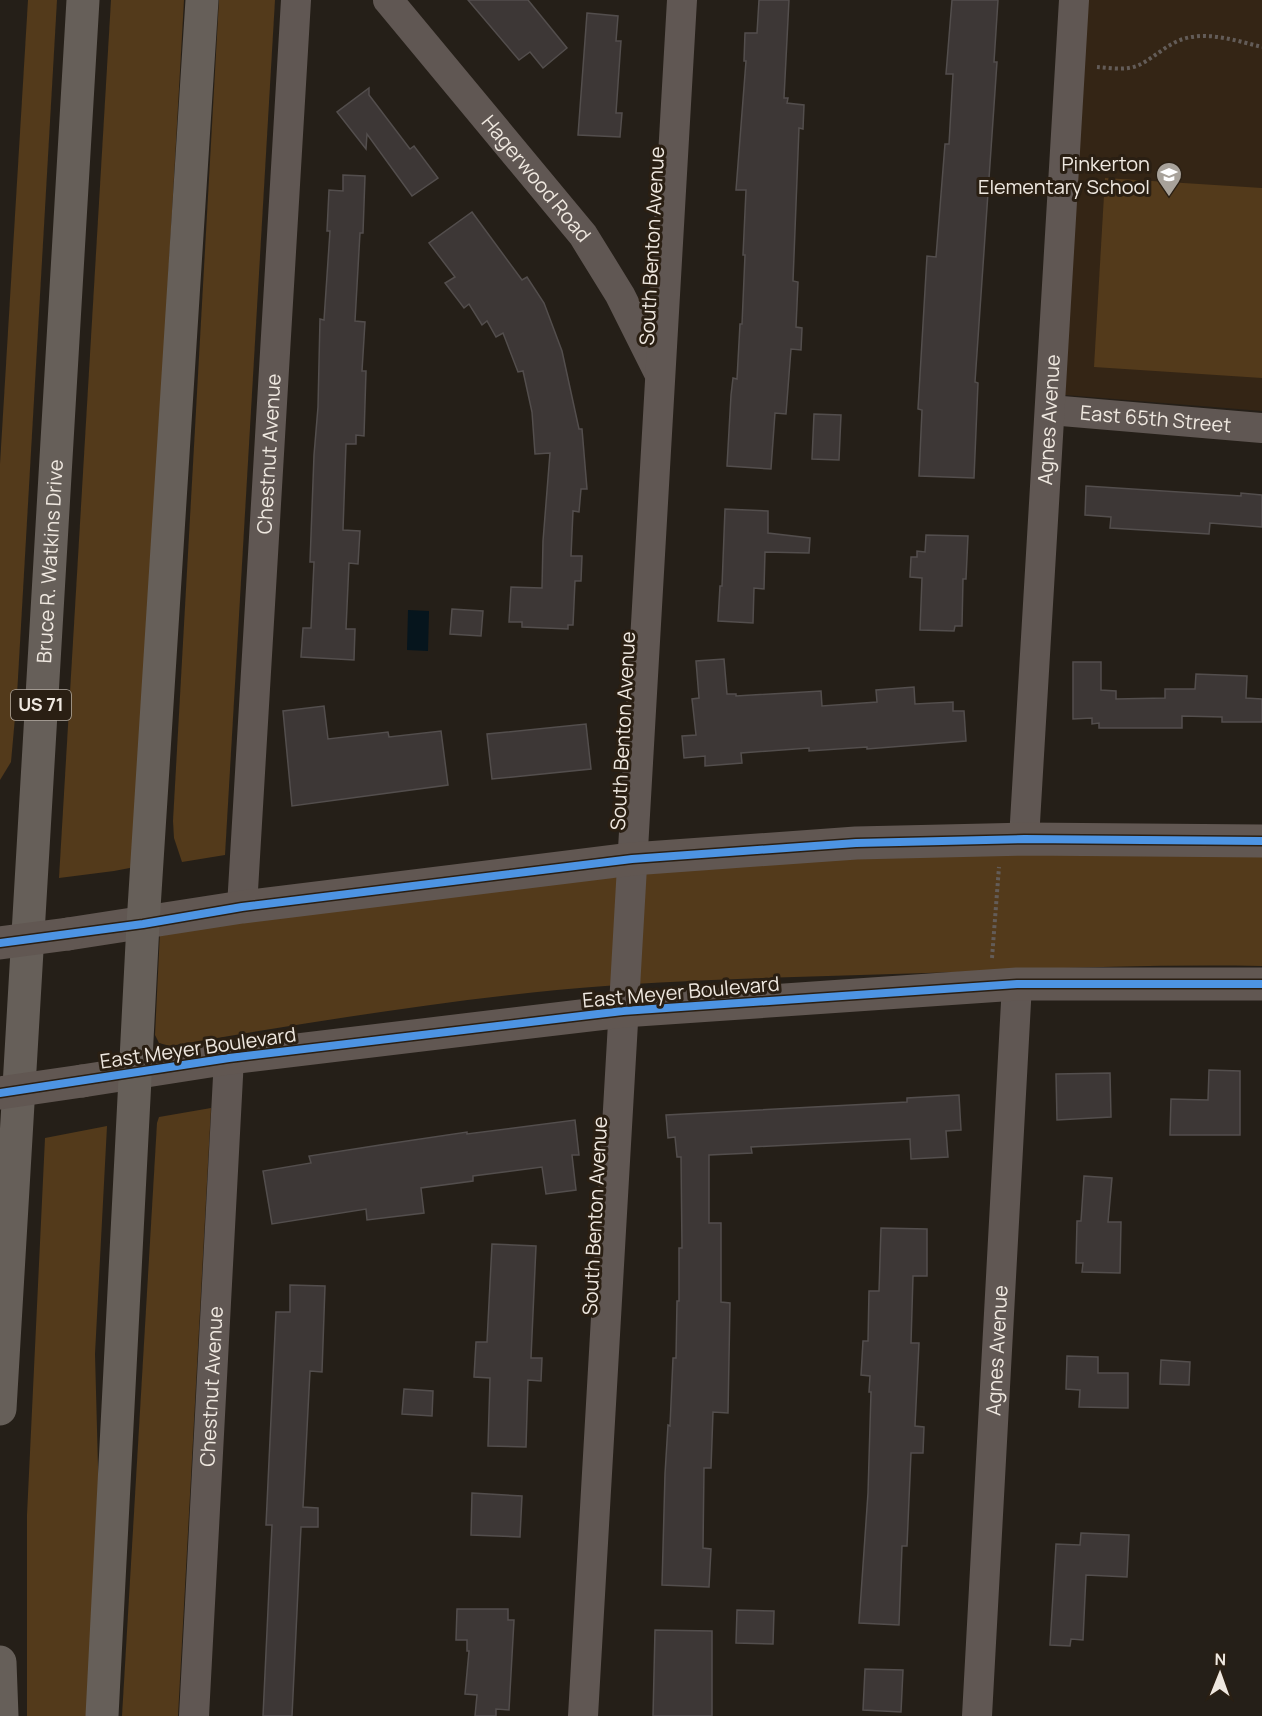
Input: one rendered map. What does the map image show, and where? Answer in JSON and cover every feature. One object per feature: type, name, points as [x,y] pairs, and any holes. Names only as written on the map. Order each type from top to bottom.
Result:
[{"type":"highway","name":"Bruce R. Watkins Drive","points":[[0,1409],[83,0]]},
{"type":"highway","points":[[102,1716],[143,924],[202,0]]},
{"type":"highway","points":[[0,1662],[2,1716]]},
{"type":"main road","points":[[0,943],[143,924],[242,907],[632,859],[856,843],[1012,848],[1262,841]]},
{"type":"main road","name":"East Meyer Boulevard","points":[[0,1093],[229,1058],[623,1011],[1017,984],[1262,984]]},
{"type":"street","name":"Chestnut Avenue","points":[[242,907],[296,0]]},
{"type":"street","name":"Hagerwood Road","points":[[388,0],[583,235],[620,295],[661,375]]},
{"type":"street","name":"South Benton Avenue","points":[[583,1716],[682,0]]},
{"type":"street","name":"Agnes Avenue","points":[[1012,848],[1050,410],[1074,0]]},
{"type":"street","name":"East 65th Street","points":[[1050,410],[1262,428]]},
{"type":"street","name":"Agnes Avenue","points":[[976,1716],[1017,984]]},
{"type":"street","name":"Chestnut Avenue","points":[[194,1716],[229,1058]]},
{"type":"path","points":[[1092,65],[1092,67],[1120,69],[1137,66],[1184,39],[1212,36],[1262,48]]},
{"type":"path","points":[[992,962],[1012,848]]},
{"type":"shaded area","points":[[28,0],[57,0],[17,695],[11,762],[0,780],[0,464]]},
{"type":"shaded area","points":[[111,0],[184,0],[135,867],[59,878]]},
{"type":"shaded area","points":[[219,0],[275,0],[225,855],[182,862],[174,838],[173,821]]},
{"type":"shaded area","name":"Pinkerton Elementary School","points":[[1087,0],[1262,0],[1262,411],[1065,395]]},
{"type":"shaded area","points":[[1105,178],[1262,188],[1262,378],[1094,367]]},
{"type":"shaded area","points":[[408,610],[429,611],[428,651],[407,650]]},
{"type":"shaded area","points":[[1051,852],[1262,854],[1262,966],[1094,967],[649,983],[460,1001],[170,1046],[159,1043],[155,1035],[160,932],[419,897],[767,862]]},
{"type":"shaded area","points":[[211,1108],[178,1716],[122,1716],[157,1123],[159,1117]]},
{"type":"shaded area","points":[[107,1126],[95,1354],[99,1504],[87,1716],[27,1716],[27,1515],[45,1138]]},
{"type":"building","points":[[468,0],[528,0],[567,48],[543,68],[530,52],[519,60]]},
{"type":"building","points":[[759,0],[789,0],[784,98],[788,98],[787,103],[804,105],[803,129],[799,128],[793,281],[798,282],[796,327],[802,328],[801,350],[791,349],[786,414],[775,413],[771,469],[727,466],[731,395],[733,378],[737,379],[740,324],[742,324],[745,255],[743,255],[746,190],[736,190],[746,61],[744,61],[745,33],[757,33]]},
{"type":"building","points":[[952,0],[998,0],[994,62],[997,62],[975,382],[978,383],[974,478],[919,476],[922,410],[918,409],[927,256],[936,257],[945,144],[949,144],[953,74],[946,74]]},
{"type":"building","points":[[587,13],[618,16],[616,41],[621,41],[616,113],[622,113],[620,137],[578,135]]},
{"type":"building","points":[[369,88],[369,95],[410,149],[414,146],[438,178],[412,196],[367,134],[366,149],[337,112]]},
{"type":"building","points":[[343,175],[365,176],[363,233],[360,233],[355,321],[365,322],[362,371],[366,371],[364,436],[356,435],[356,444],[346,444],[343,530],[360,531],[358,564],[349,563],[346,629],[355,629],[354,660],[301,657],[303,628],[311,628],[314,562],[310,562],[314,455],[318,407],[320,319],[324,320],[330,231],[327,231],[329,190],[343,191]]},
{"type":"building","points":[[472,212],[522,280],[527,277],[544,303],[562,351],[579,429],[582,429],[587,489],[581,489],[579,512],[573,511],[571,556],[582,556],[581,581],[575,581],[573,625],[568,625],[568,629],[522,627],[522,622],[509,622],[511,587],[542,588],[550,453],[535,454],[532,412],[523,371],[518,372],[503,333],[496,337],[487,321],[482,325],[469,304],[464,308],[445,283],[455,277],[429,243]]},
{"type":"building","points":[[814,414],[841,415],[839,460],[812,459]]},
{"type":"building","points":[[1086,486],[1241,496],[1241,493],[1262,495],[1262,527],[1210,523],[1209,534],[1110,528],[1111,517],[1085,515]]},
{"type":"building","points":[[725,509],[768,511],[768,533],[810,538],[809,553],[765,552],[764,589],[754,588],[753,623],[718,621],[720,586],[722,586]]},
{"type":"building","points":[[926,535],[968,536],[966,579],[963,579],[962,626],[955,626],[954,631],[920,630],[922,578],[910,577],[911,557],[917,557],[917,551],[925,552]]},
{"type":"building","points":[[452,609],[483,611],[481,636],[450,634]]},
{"type":"building","points":[[724,659],[727,694],[736,694],[736,696],[821,691],[822,706],[877,702],[876,690],[914,687],[915,704],[953,702],[953,711],[964,711],[966,741],[867,749],[867,747],[809,751],[809,748],[741,753],[742,763],[705,766],[705,756],[684,758],[682,736],[696,735],[692,699],[699,698],[696,661]]},
{"type":"building","points":[[1073,662],[1101,662],[1101,690],[1116,691],[1116,699],[1165,698],[1165,689],[1195,689],[1196,674],[1247,676],[1246,698],[1262,699],[1262,722],[1222,722],[1222,717],[1182,716],[1182,728],[1099,728],[1099,723],[1092,724],[1092,718],[1073,719]]},
{"type":"building","points":[[324,706],[328,739],[388,732],[389,737],[441,731],[448,785],[292,806],[283,711]]},
{"type":"building","points":[[586,724],[591,769],[492,779],[487,734]]},
{"type":"building","points":[[1209,1070],[1240,1071],[1240,1135],[1170,1135],[1171,1099],[1208,1100]]},
{"type":"building","points":[[1110,1073],[1111,1117],[1057,1120],[1056,1074]]},
{"type":"building","points":[[959,1095],[961,1130],[946,1131],[948,1157],[911,1159],[910,1139],[751,1147],[752,1153],[709,1155],[709,1223],[721,1223],[721,1302],[730,1303],[728,1413],[713,1412],[711,1468],[704,1468],[703,1548],[711,1549],[709,1587],[662,1585],[665,1474],[673,1358],[676,1358],[679,1248],[682,1248],[681,1157],[677,1157],[675,1137],[668,1138],[666,1115],[907,1102],[907,1098]]},
{"type":"building","points":[[575,1120],[579,1155],[572,1155],[576,1190],[546,1194],[542,1167],[473,1176],[473,1181],[421,1188],[424,1213],[367,1220],[366,1209],[272,1224],[263,1171],[311,1163],[309,1156],[467,1132],[467,1134]]},
{"type":"building","points":[[1084,1176],[1112,1178],[1108,1222],[1121,1222],[1120,1273],[1082,1272],[1083,1263],[1076,1263],[1077,1221],[1081,1221]]},
{"type":"building","points":[[881,1228],[927,1229],[927,1276],[913,1276],[911,1343],[919,1343],[915,1426],[924,1427],[923,1453],[911,1453],[907,1546],[902,1546],[899,1625],[859,1623],[868,1493],[871,1392],[869,1392],[870,1376],[861,1375],[863,1341],[868,1341],[869,1291],[879,1291]]},
{"type":"building","points":[[492,1244],[536,1246],[531,1358],[542,1358],[541,1381],[528,1380],[526,1447],[488,1446],[490,1378],[474,1377],[476,1342],[487,1342]]},
{"type":"building","points":[[290,1285],[325,1286],[322,1372],[310,1371],[303,1507],[318,1508],[318,1527],[301,1527],[292,1716],[263,1716],[272,1525],[266,1525],[276,1312],[290,1312]]},
{"type":"building","points":[[1067,1356],[1098,1357],[1098,1373],[1128,1373],[1128,1408],[1079,1407],[1080,1390],[1066,1389]]},
{"type":"building","points":[[1161,1360],[1190,1362],[1189,1385],[1160,1384]]},
{"type":"building","points":[[404,1389],[433,1391],[432,1416],[402,1414]]},
{"type":"building","points":[[472,1493],[522,1496],[520,1537],[471,1535]]},
{"type":"building","points":[[1081,1533],[1129,1535],[1127,1577],[1086,1575],[1083,1640],[1071,1639],[1070,1646],[1050,1645],[1056,1544],[1080,1545]]},
{"type":"building","points":[[457,1609],[508,1609],[508,1620],[514,1620],[509,1710],[496,1709],[496,1716],[475,1716],[477,1695],[465,1694],[469,1651],[467,1651],[467,1640],[456,1640]]},
{"type":"building","points":[[737,1610],[774,1611],[773,1644],[736,1643]]},
{"type":"building","points":[[655,1630],[712,1631],[712,1716],[653,1716]]},
{"type":"building","points":[[865,1669],[903,1670],[901,1712],[863,1710]]},
{"type":"cycle path","points":[[0,943],[143,924],[242,907],[632,859],[856,843],[1024,839],[1262,841]]},
{"type":"cycle path","points":[[0,1093],[229,1058],[623,1011],[1017,984],[1262,984]]},
{"type":"place","name":"Pinkerton Elementary School","points":[[1169,198]]}]
